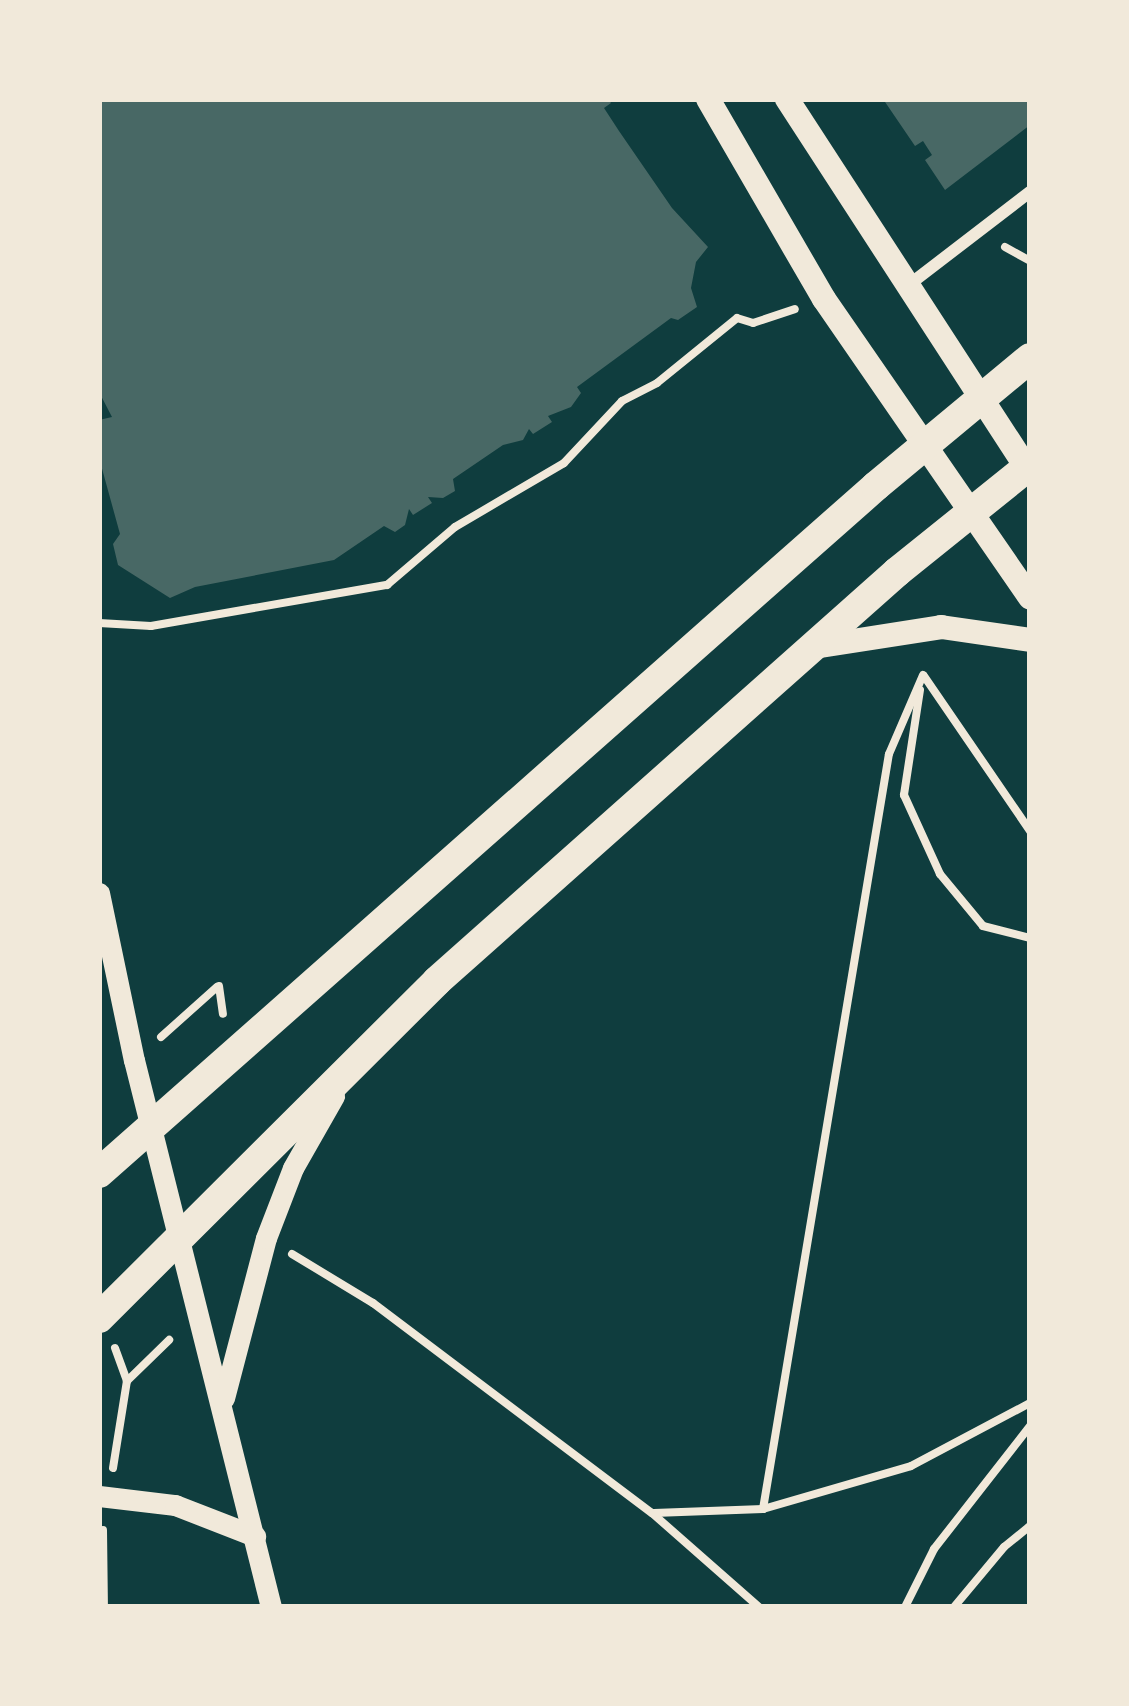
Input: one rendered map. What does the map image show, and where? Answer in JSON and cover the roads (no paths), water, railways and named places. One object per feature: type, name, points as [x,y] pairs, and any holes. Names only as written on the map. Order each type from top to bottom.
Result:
[{"type":"main road","points":[[708,99],[824,298],[1030,598]]},
{"type":"main road","points":[[99,1318],[437,980],[811,647],[1029,468],[787,99]]},
{"type":"main road","points":[[99,1172],[925,444],[1030,358]]},
{"type":"main road","points":[[811,647],[941,626],[1030,640]]},
{"type":"street","points":[[910,284],[1030,192]]},
{"type":"street","points":[[99,893],[150,1124],[271,1607]]},
{"type":"street","points":[[223,1402],[266,1238],[293,1168],[352,1064]]},
{"type":"street","points":[[99,1496],[175,1505],[255,1536]]}]
